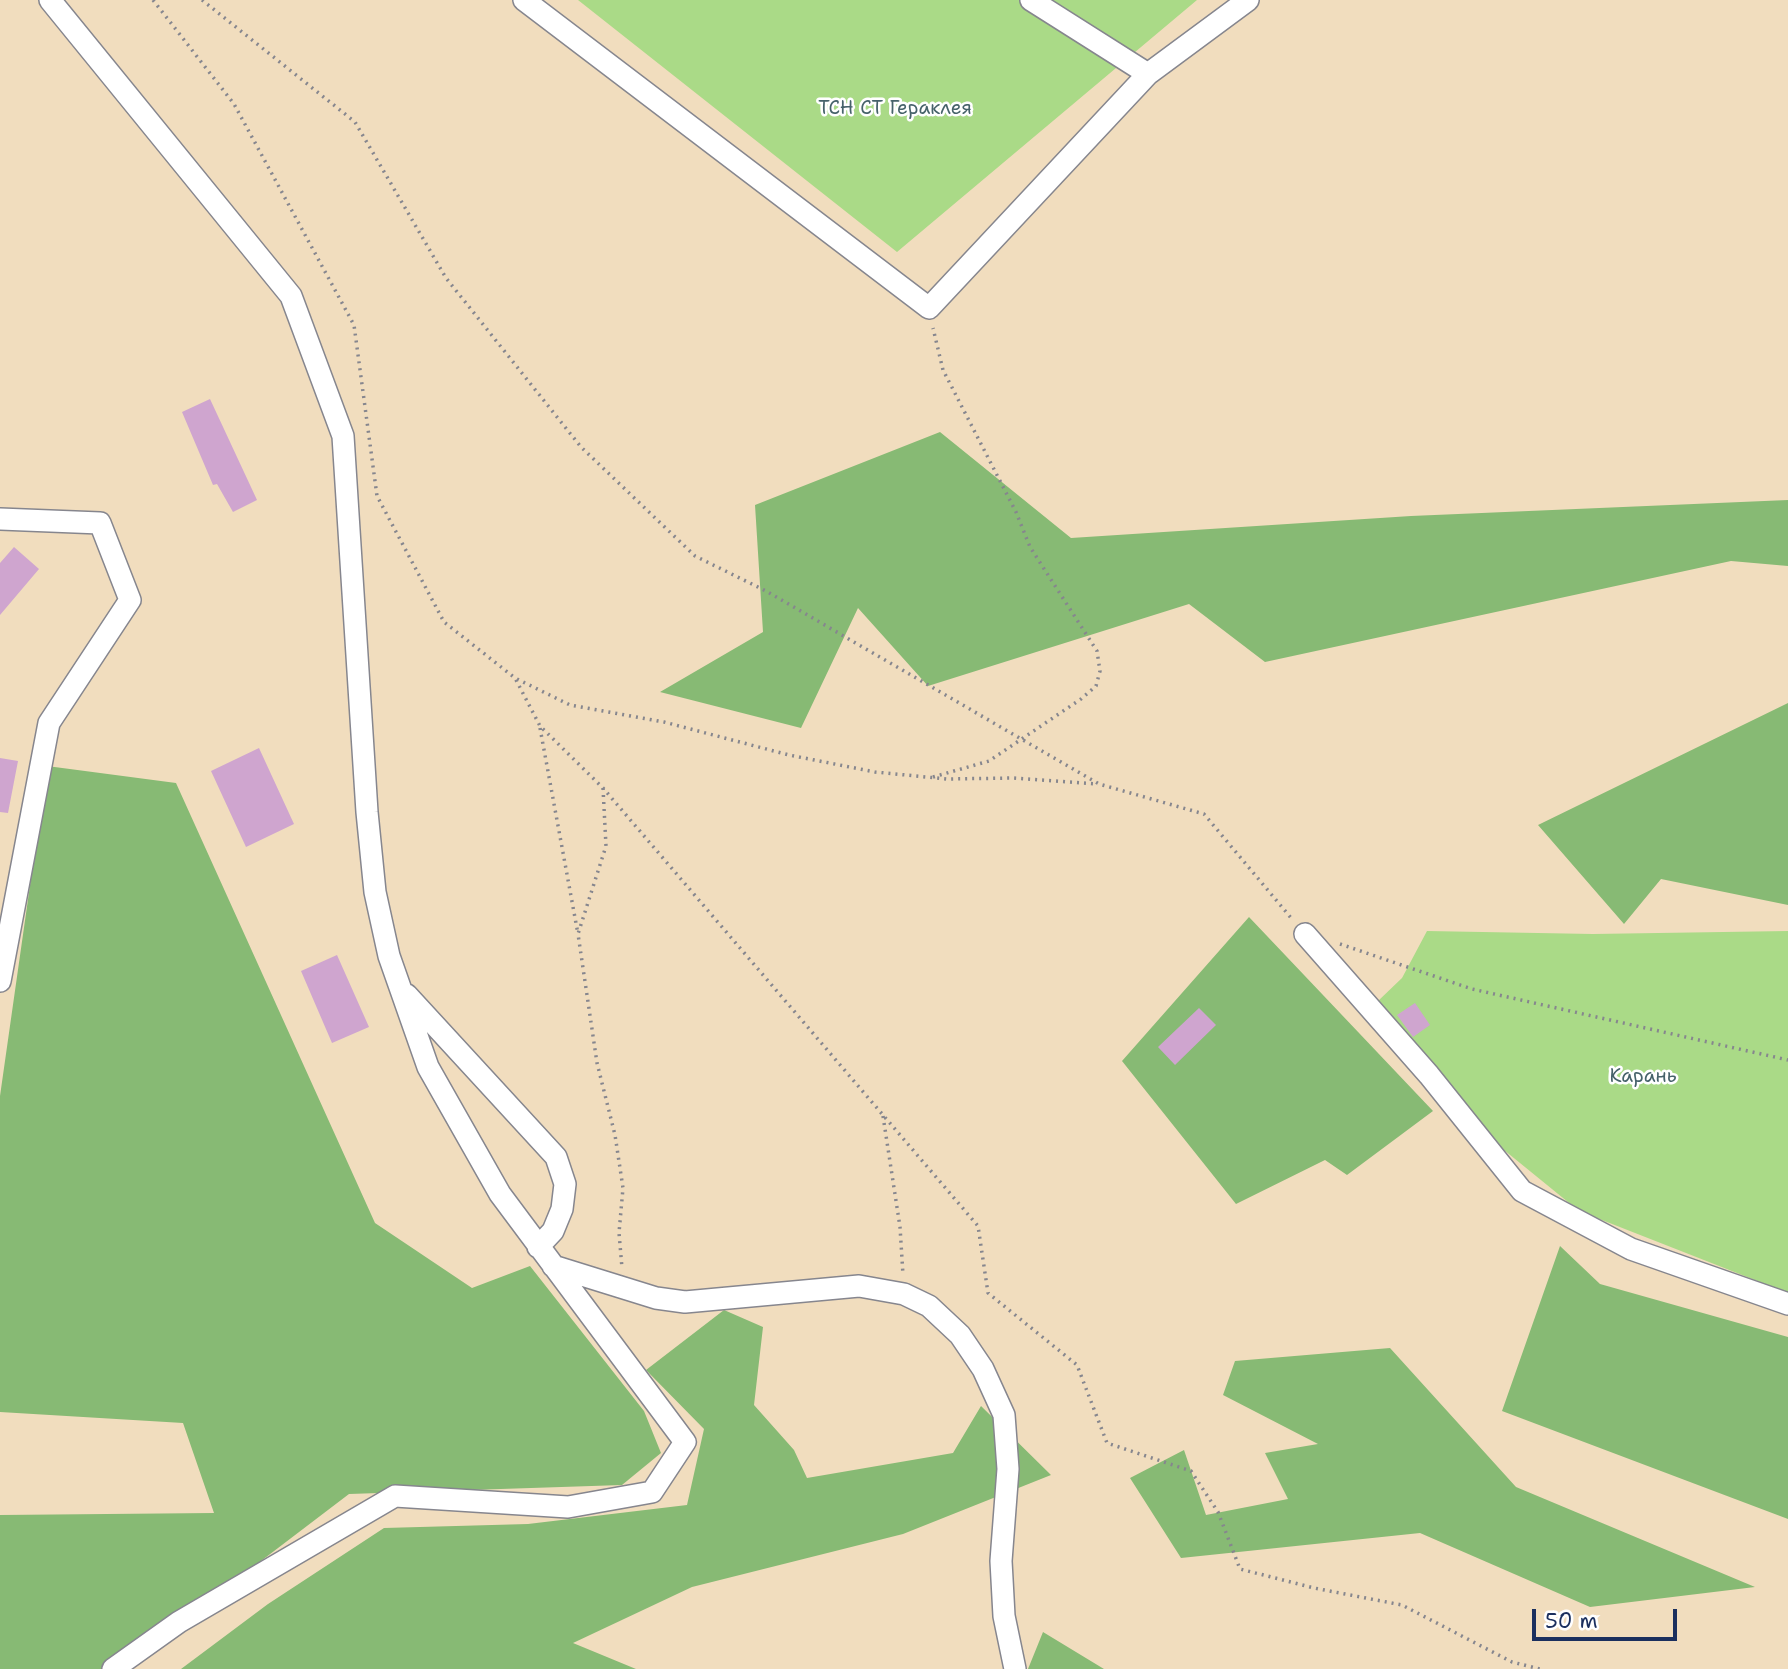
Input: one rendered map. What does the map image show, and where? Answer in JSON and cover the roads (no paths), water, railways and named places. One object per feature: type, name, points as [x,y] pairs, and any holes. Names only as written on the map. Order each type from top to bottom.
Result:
[{"type":"street","points":[[50,0],[291,296],[343,436],[373,879],[389,956],[400,988],[428,1067],[500,1194],[685,1442],[652,1492],[568,1507],[396,1496],[179,1622],[113,1669]]},
{"type":"street","points":[[1031,0],[1148,74]]},
{"type":"street","points":[[525,1],[929,308],[1148,74],[1248,0]]},
{"type":"street","points":[[0,519],[100,523],[130,600],[49,723],[0,981]]},
{"type":"street","points":[[1305,934],[1429,1075],[1522,1191],[1631,1250],[1788,1304]]},
{"type":"street","points":[[400,988],[556,1157],[565,1184],[562,1209],[553,1231],[538,1247]]},
{"type":"street","points":[[553,1266],[656,1298],[685,1302],[859,1286],[904,1294],[929,1306],[960,1335],[983,1369],[1004,1415],[1008,1469],[1001,1561],[1004,1616],[1015,1669]]},
{"type":"park label","name":"ТСН СТ Гераклея","points":[[895,109]]},
{"type":"park label","name":"Карань","points":[[1643,1077]]}]
